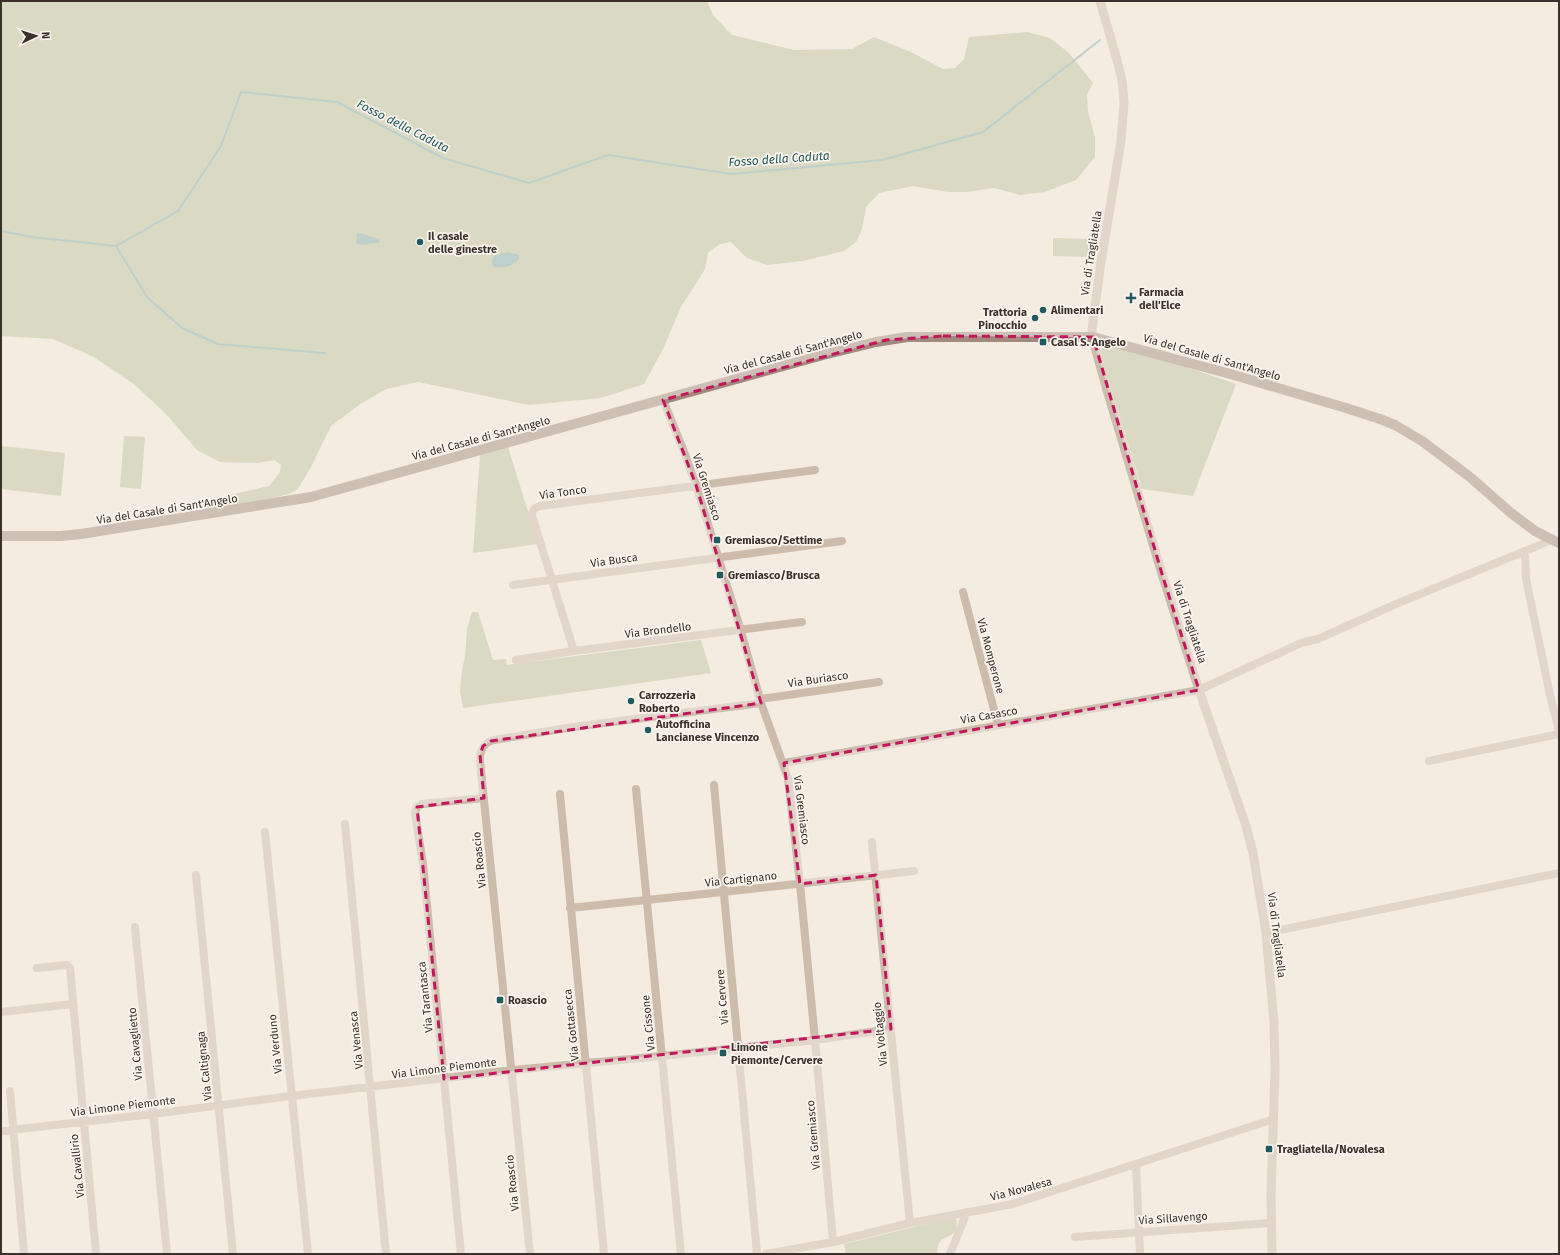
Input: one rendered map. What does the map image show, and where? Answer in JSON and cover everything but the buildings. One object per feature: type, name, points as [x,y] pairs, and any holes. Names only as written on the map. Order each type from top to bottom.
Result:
[{"type":"main road","name":"Via del Casale di Sant'Angelo","points":[[1,536],[61,536],[81,534],[300,499],[823,355],[886,340],[943,336],[1093,337],[1234,375],[1346,408],[1395,425],[1435,451],[1535,531],[1556,541]]},
{"type":"street","name":"Via di Tragliatella","points":[[1100,1],[1122,80],[1124,122],[1101,262],[1092,329],[1093,337],[1107,390],[1159,566],[1249,839],[1266,933],[1274,1022],[1272,1254]]},
{"type":"street","name":"Via Gremiasco","points":[[663,400],[696,485],[761,701],[784,763],[788,781],[800,884],[833,1242]]},
{"type":"street","points":[[696,485],[815,470]]},
{"type":"street","name":"Via Tonco","points":[[574,651],[532,516],[532,511],[541,506],[696,485]]},
{"type":"street","name":"Via Busca","points":[[513,585],[842,541]]},
{"type":"street","name":"Via Casasco","points":[[784,763],[1199,690],[1301,643],[1318,639],[1396,604],[1525,551],[1556,541]]},
{"type":"street","points":[[1429,761],[1559,732],[1550,696],[1526,579],[1525,551]]},
{"type":"street","name":"Via Momperone","points":[[963,592],[998,725]]},
{"type":"street","name":"Via Brondello","points":[[516,660],[574,651],[741,631],[802,622]]},
{"type":"street","name":"Via Buriasco","points":[[761,701],[879,682]]},
{"type":"street","name":"Via Roascio","points":[[530,1254],[513,1070],[480,755],[483,746],[491,741],[573,727],[761,701]]},
{"type":"street","name":"Via Cervere","points":[[714,785],[757,1254]]},
{"type":"street","name":"Via Cissone","points":[[636,790],[681,1254]]},
{"type":"street","name":"Via Gottasecca","points":[[560,794],[604,1254]]},
{"type":"street","name":"Via Tarantasca","points":[[461,1254],[423,864],[415,811],[417,807],[422,804],[484,798]]},
{"type":"street","name":"Via Venasca","points":[[345,824],[386,1254]]},
{"type":"street","name":"Via Verduno","points":[[265,832],[308,1254]]},
{"type":"street","name":"Via Voltaggio","points":[[872,842],[910,1223]]},
{"type":"street","name":"Via Cartignano","points":[[570,908],[800,884],[914,870]]},
{"type":"street","points":[[1266,933],[1559,873]]},
{"type":"street","name":"Via Caltignaga","points":[[196,875],[233,1254]]},
{"type":"street","name":"Via Cavaglietto","points":[[135,927],[167,1254]]},
{"type":"street","name":"Via Cavallirio","points":[[37,968],[67,965],[70,968],[96,1254]]},
{"type":"street","points":[[1,1012],[73,1004]]},
{"type":"street","name":"Via Limone Piemonte","points":[[1,1131],[513,1070],[815,1040],[891,1030]]},
{"type":"street","points":[[10,1091],[24,1254]]},
{"type":"street","name":"Via Novalesa","points":[[766,1254],[833,1242],[910,1223],[1005,1206],[1274,1119]]},
{"type":"street","points":[[1136,1164],[1140,1254]]},
{"type":"street","points":[[950,1254],[967,1212]]},
{"type":"street","name":"Via Sillavengo","points":[[1075,1237],[1139,1231],[1272,1224]]},
{"type":"highlighted area","points":[[943,336],[1093,337],[1162,574],[1199,690],[784,763],[800,884],[876,875],[891,1029],[444,1079],[417,807],[484,798],[480,755],[483,746],[491,741],[761,703],[696,485],[663,400],[886,340]]},
{"type":"green space","points":[[1,1],[707,1],[713,15],[732,35],[794,50],[852,49],[874,37],[911,52],[943,69],[955,68],[964,59],[969,37],[1027,32],[1050,38],[1069,53],[1093,83],[1087,95],[1088,112],[1095,137],[1095,157],[1076,180],[1045,192],[1020,195],[994,188],[967,192],[948,192],[913,186],[879,193],[866,207],[862,229],[856,242],[844,251],[803,261],[767,265],[747,258],[731,242],[720,244],[708,253],[705,269],[681,307],[663,349],[644,384],[601,398],[529,405],[418,382],[386,389],[359,405],[331,426],[311,467],[298,489],[288,494],[273,498],[202,510],[201,505],[208,500],[269,486],[280,472],[281,465],[274,460],[258,463],[220,462],[197,450],[167,415],[135,385],[94,357],[53,339],[1,336]]},
{"type":"green space","points":[[1053,238],[1092,239],[1092,257],[1053,256]]},
{"type":"green space","points":[[1106,345],[1166,360],[1236,384],[1193,496],[1142,489],[1101,355],[1101,348]]},
{"type":"green space","points":[[124,436],[145,437],[141,489],[120,487]]},
{"type":"green space","points":[[2,446],[65,453],[61,496],[1,489]]},
{"type":"green space","points":[[508,447],[538,544],[473,553],[480,455]]},
{"type":"green space","points":[[472,612],[478,612],[493,660],[506,659],[507,665],[701,640],[711,673],[463,708],[460,692],[462,670],[465,657],[467,629]]},
{"type":"green space","points":[[947,1219],[956,1219],[956,1230],[952,1235],[942,1239],[938,1245],[937,1252],[939,1254],[846,1254],[844,1244]]},
{"type":"water","points":[[357,233],[380,239],[379,243],[367,245],[356,244]]},
{"type":"water","points":[[507,252],[517,254],[519,259],[507,267],[500,268],[493,266],[491,262],[494,256]]},
{"type":"waterway","name":"Fosso della Caduta","points":[[1,231],[32,237],[116,246],[178,211],[221,146],[241,92],[337,102],[443,158],[529,183],[608,155],[731,174],[882,160],[983,132],[1100,40]]},
{"type":"waterway","points":[[116,246],[147,297],[182,328],[218,344],[325,353]]},
{"type":"place","name":"Il casale delle ginestre","points":[[420,242]]},
{"type":"place","name":"Farmacia dell'Elce","points":[[1131,298]]},
{"type":"place","name":"Alimentari","points":[[1043,310]]},
{"type":"place","name":"Trattoria Pinocchio","points":[[1035,318]]},
{"type":"place","name":"Casal S. Angelo","points":[[1043,342]]},
{"type":"place","name":"Gremiasco/Settime","points":[[717,540]]},
{"type":"place","name":"Gremiasco/Brusca","points":[[720,575]]},
{"type":"place","name":"Carrozzeria Roberto","points":[[631,701]]},
{"type":"place","name":"Autofficina Lancianese Vincenzo","points":[[648,730]]},
{"type":"place","name":"Roascio","points":[[500,1000]]},
{"type":"place","name":"Limone Piemonte/Cervere","points":[[723,1053]]},
{"type":"place","name":"Tragliatella/Novalesa","points":[[1269,1149]]}]
